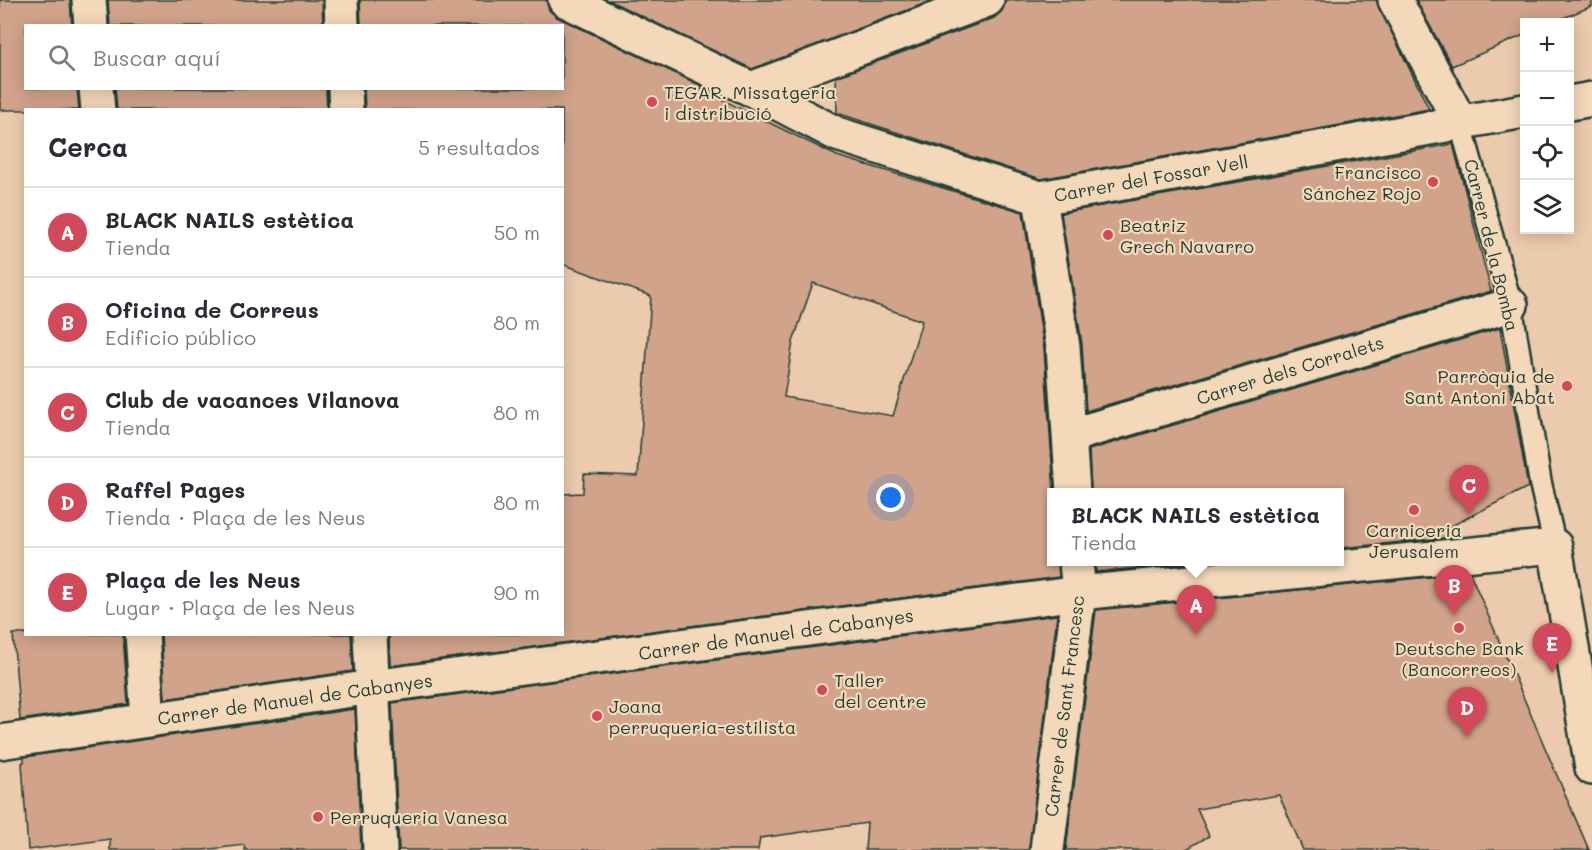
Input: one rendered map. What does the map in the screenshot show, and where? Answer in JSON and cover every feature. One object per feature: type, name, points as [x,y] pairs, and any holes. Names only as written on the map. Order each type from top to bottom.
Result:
[{"type":"street","points":[[89,0],[91,24]]},
{"type":"street","points":[[340,0],[342,24]]},
{"type":"street","name":"Carrer del Fossar Vell","points":[[565,0],[751,89],[837,134],[1040,198],[1520,112]]},
{"type":"street","points":[[751,89],[987,0]]},
{"type":"street","points":[[1395,0],[1460,122]]},
{"type":"street","points":[[96,90],[98,108]]},
{"type":"street","points":[[345,90],[346,108]]},
{"type":"street","points":[[1574,102],[1592,99]]},
{"type":"street","points":[[1040,198],[1063,347],[1072,488]]},
{"type":"street","name":"Carrer dels Corralets","points":[[1069,436],[1511,305]]},
{"type":"street","points":[[1555,546],[1592,768]]},
{"type":"street","name":"Carrer de Manuel de Cabanyes","points":[[1344,560],[1555,546]]},
{"type":"street","name":"Carrer de Manuel de Cabanyes","points":[[0,742],[372,687],[1078,577],[1247,566]]},
{"type":"street","name":"Carrer de Sant Francesc","points":[[1047,850],[1078,577]]},
{"type":"street","points":[[142,636],[148,719]]},
{"type":"street","points":[[370,636],[380,850]]},
{"type":"lane","name":"Carrer de la Bomba","points":[[1460,122],[1511,305],[1540,481],[1555,546]]},
{"type":"building","points":[[0,0],[70,0],[72,24],[24,24],[24,90],[77,90],[79,108],[0,110]]},
{"type":"building","points":[[108,0],[322,0],[323,24],[110,24]]},
{"type":"building","points":[[360,0],[546,0],[549,10],[557,17],[704,87],[701,89],[837,156],[1023,212],[1044,349],[1054,488],[1047,488],[1047,566],[1058,566],[1059,577],[390,666],[389,636],[564,636],[564,494],[583,493],[584,474],[638,476],[651,296],[564,265],[564,108],[365,108],[364,90],[564,90],[564,24],[361,24]],"holes":[[[813,283],[922,321],[893,416],[784,397],[793,342]]]},
{"type":"building","points":[[608,0],[934,0],[752,69]]},
{"type":"building","points":[[1005,0],[1376,0],[1429,109],[1041,179],[837,113],[836,77],[994,18],[1002,11]]},
{"type":"building","points":[[1416,0],[1592,0],[1592,6],[1564,18],[1520,18],[1520,37],[1452,66]]},
{"type":"building","points":[[115,90],[326,90],[327,108],[117,108]]},
{"type":"building","points":[[1453,144],[1491,291],[1086,411],[1082,344],[1061,213]]},
{"type":"building","points":[[1500,328],[1528,487],[1449,527],[1454,537],[1344,548],[1344,488],[1091,488],[1089,450]]},
{"type":"building","points":[[1095,566],[1157,566],[1096,572]]},
{"type":"building","points":[[1470,573],[1589,850],[1303,850],[1279,795],[1197,809],[1209,836],[1185,850],[1066,850],[1096,610]]},
{"type":"building","points":[[1057,615],[1029,850],[865,850],[867,823],[760,838],[758,850],[399,850],[392,703]]},
{"type":"building","points":[[13,634],[123,636],[128,704],[20,720]]},
{"type":"building","points":[[161,636],[351,636],[353,671],[165,699]]},
{"type":"building","points":[[355,709],[361,850],[245,850],[244,845],[203,850],[110,850],[110,839],[28,850],[22,763],[24,757]]},
{"type":"place","name":"TEGAR. Missatgeria i distribució","points":[[652,102]]},
{"type":"place","name":"Francisco Sánchez Rojo","points":[[1433,182]]},
{"type":"place","name":"Beatriz Grech Navarro","points":[[1108,235]]},
{"type":"place","name":"Parròquia de Sant Antoni Abat","points":[[1567,386]]},
{"type":"place","name":"Carniceria Jerusalem","points":[[1414,510]]},
{"type":"place","name":"Club de vacances Vilanova","points":[[1469,515]]},
{"type":"place","name":"Oficina de Correus","points":[[1454,615]]},
{"type":"place","name":"Deutsche Bank (Bancorreos)","points":[[1459,628]]},
{"type":"place","name":"BLACK NAILS estètica","points":[[1196,635]]},
{"type":"place","name":"Plaça de les Neus","points":[[1552,673]]},
{"type":"place","name":"Taller del centre","points":[[822,690]]},
{"type":"place","name":"Joana perruqueria-estilista","points":[[597,716]]},
{"type":"place","name":"Raffel Pages","points":[[1467,737]]},
{"type":"place","name":"Perruqueria Vanesa","points":[[318,817]]}]
